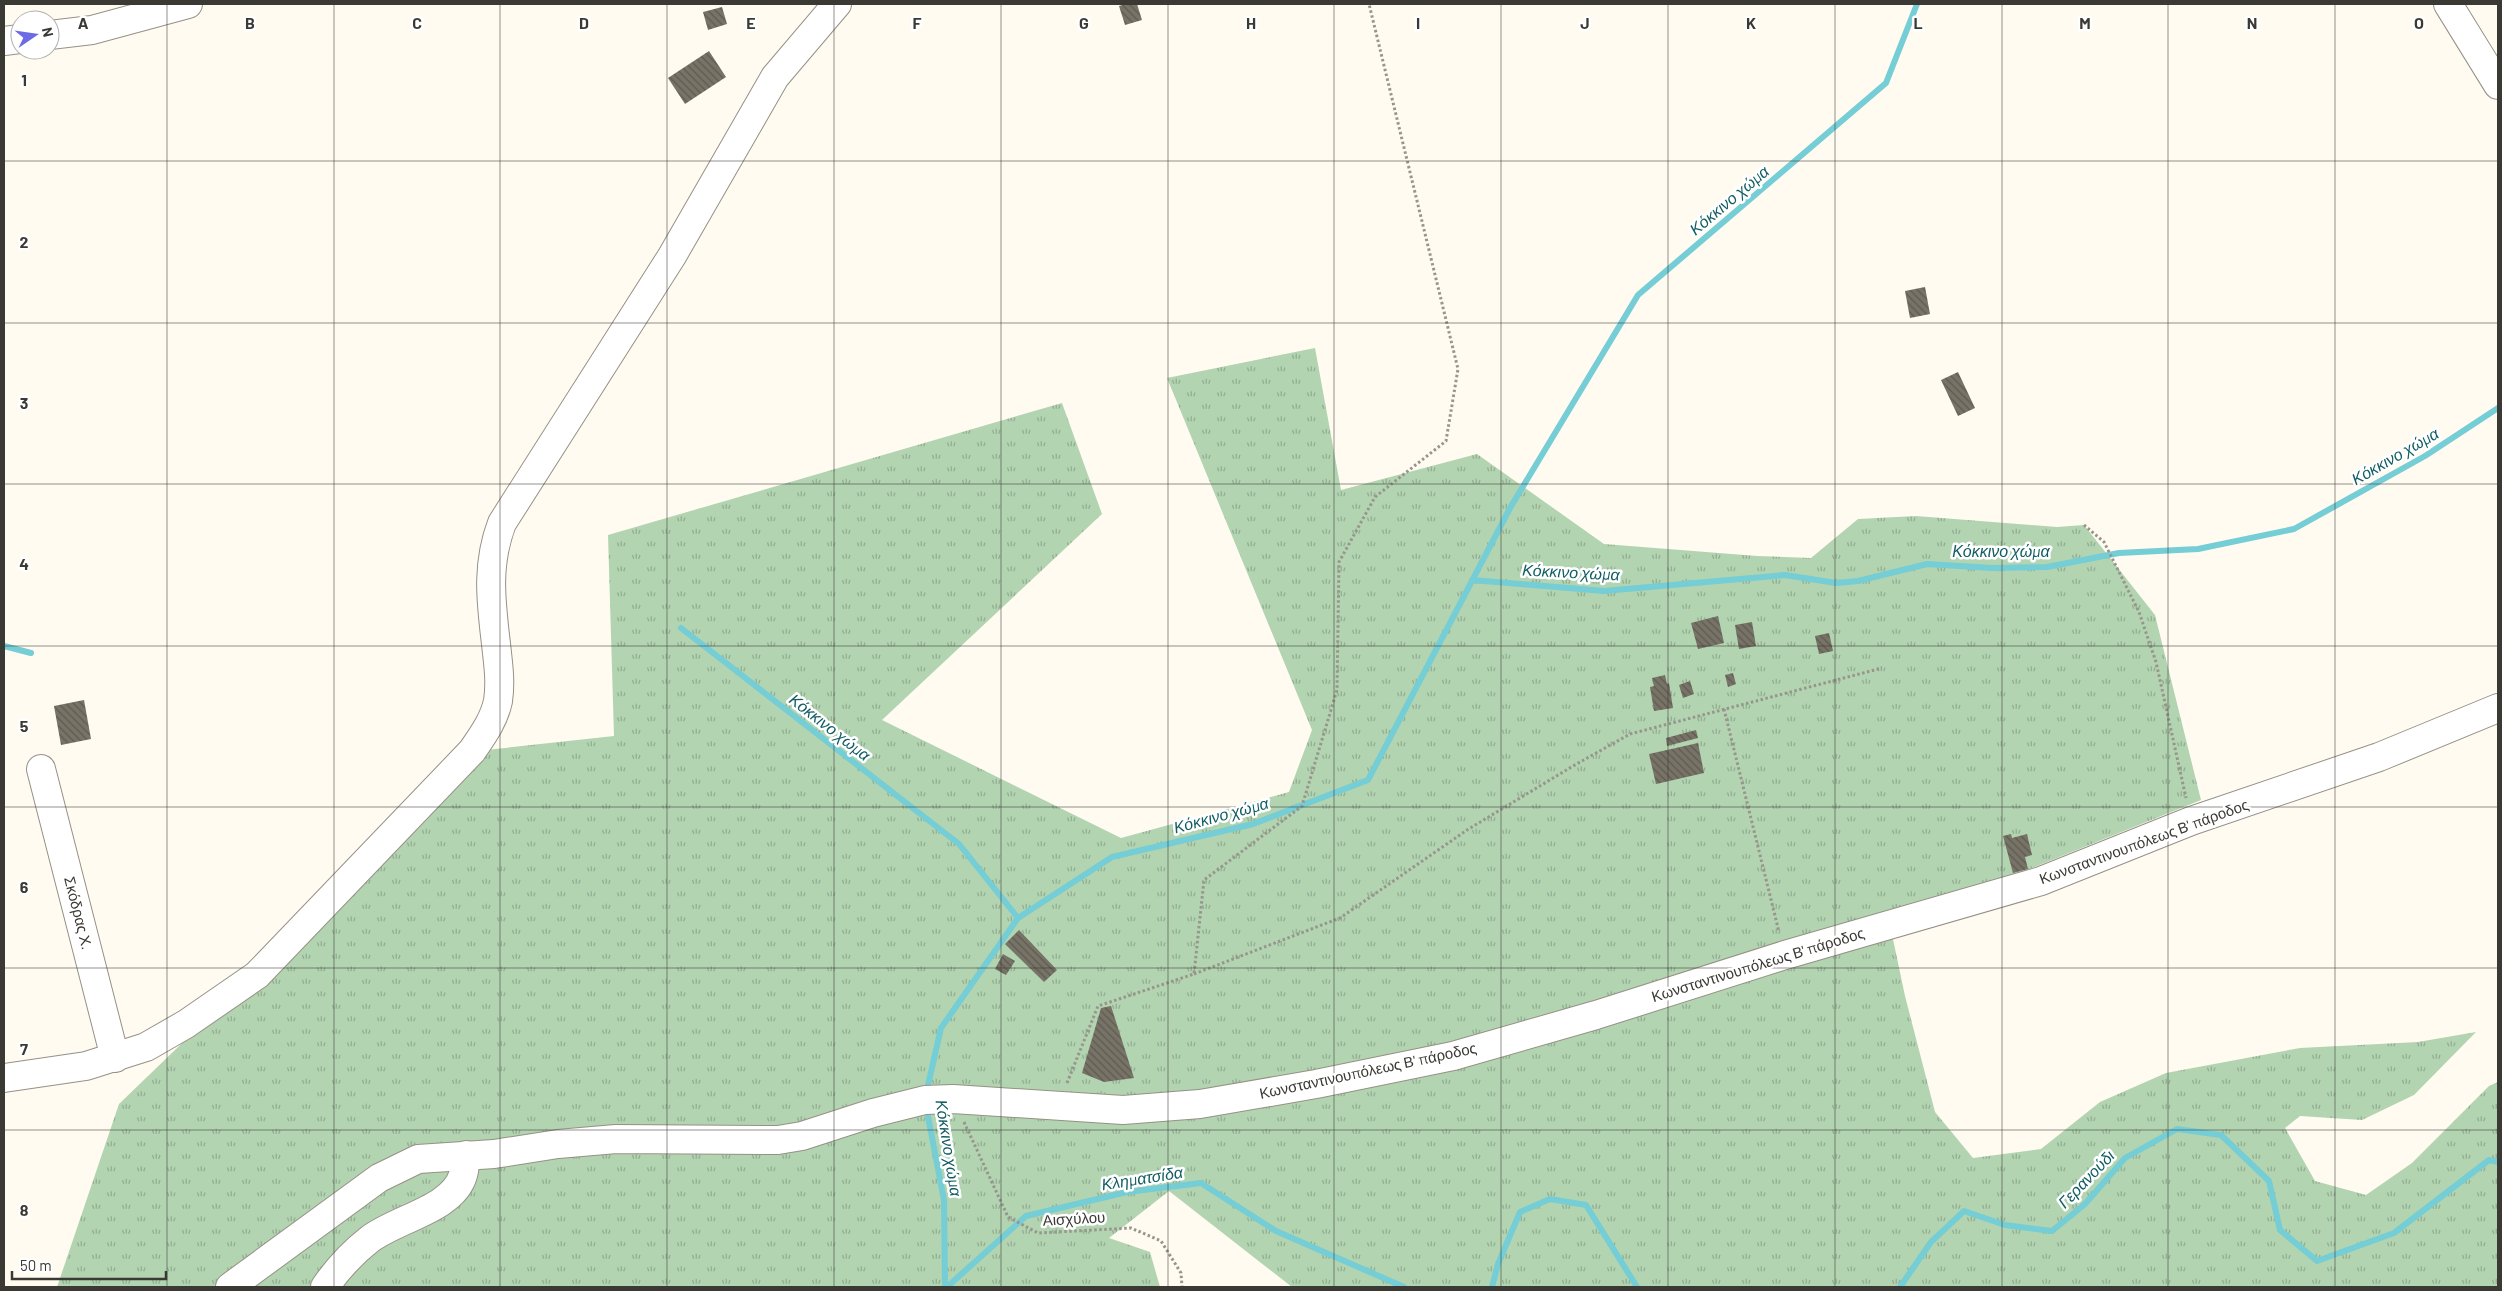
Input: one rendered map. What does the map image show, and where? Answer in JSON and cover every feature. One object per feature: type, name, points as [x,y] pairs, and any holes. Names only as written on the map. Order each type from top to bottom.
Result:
[{"type":"street","points":[[60,34],[92,30],[188,4]]},
{"type":"street","points":[[4,1078],[86,1066],[115,1058],[146,1047],[186,1024],[256,975],[472,751],[490,724],[498,701],[500,674],[490,579],[493,546],[502,524],[672,256],[775,77],[837,4]]},
{"type":"street","points":[[2448,4],[2498,85]]},
{"type":"street","name":"Κωνσταντινουπόλεως Β' πάροδος","points":[[230,1287],[379,1178],[418,1159],[494,1154],[558,1144],[616,1139],[778,1140],[802,1136],[873,1112],[925,1100],[953,1099],[1123,1110],[1200,1104],[1325,1082],[1463,1053],[1596,1015],[1785,955],[2041,881],[2191,821],[2379,757],[2498,708]]},
{"type":"street","name":"Σκόδρας Χ.","points":[[41,769],[115,1058]]},
{"type":"street","points":[[326,1287],[341,1264],[370,1238],[405,1218],[437,1206],[454,1192],[463,1175],[466,1155]]},
{"type":"path","points":[[1194,974],[1204,880],[1302,806],[1337,690],[1339,562],[1375,497],[1446,441],[1458,368],[1369,4]]},
{"type":"path","points":[[2084,525],[2104,542],[2139,612],[2156,662],[2191,821]]},
{"type":"path","points":[[1058,1107],[1098,1006],[1194,974],[1340,918],[1467,830],[1630,734],[1882,668]]},
{"type":"path","points":[[1724,709],[1785,955]]},
{"type":"path","name":"Αισχύλου","points":[[953,1099],[1008,1217],[1038,1233],[1131,1228],[1161,1241],[1181,1273],[1182,1287]]},
{"type":"green space","points":[[1315,348],[1341,490],[1477,454],[1604,544],[1757,556],[1811,558],[1858,519],[1916,516],[2057,527],[2084,525],[2155,615],[2201,800],[1890,925],[1905,996],[1935,1112],[1973,1158],[2041,1149],[2100,1102],[2166,1073],[2300,1048],[2418,1042],[2476,1032],[2414,1095],[2362,1120],[2300,1116],[2285,1128],[2315,1181],[2366,1195],[2412,1163],[2489,1086],[2498,1082],[2498,1287],[1292,1287],[1169,1191],[1109,1238],[1150,1252],[1160,1287],[57,1287],[119,1104],[486,750],[614,736],[608,535],[1062,403],[1102,514],[882,720],[1121,838],[1289,792],[1312,730],[1167,378]]},
{"type":"building","points":[[1137,4],[1142,20],[1125,25],[1119,6]]},
{"type":"building","points":[[722,7],[727,24],[708,30],[703,12]]},
{"type":"building","points":[[709,51],[726,77],[685,104],[668,78]]},
{"type":"building","points":[[1925,287],[1930,314],[1910,318],[1905,291]]},
{"type":"building","points":[[1958,372],[1975,408],[1958,416],[1941,380]]},
{"type":"building","points":[[1718,616],[1724,643],[1698,649],[1691,623]]},
{"type":"building","points":[[1752,622],[1756,646],[1739,649],[1735,625]]},
{"type":"building","points":[[1829,633],[1833,651],[1819,654],[1815,636]]},
{"type":"building","points":[[1733,673],[1736,684],[1728,687],[1725,675]]},
{"type":"building","points":[[1665,675],[1667,684],[1669,683],[1673,708],[1654,711],[1650,687],[1654,686],[1652,678]]},
{"type":"building","points":[[1690,681],[1694,694],[1683,698],[1679,685]]},
{"type":"building","points":[[84,700],[91,739],[61,745],[54,706]]},
{"type":"building","points":[[1696,730],[1698,738],[1667,746],[1666,738]]},
{"type":"building","points":[[1698,743],[1704,773],[1656,784],[1649,754]]},
{"type":"building","points":[[2011,834],[2012,838],[2027,834],[2032,855],[2025,857],[2028,869],[2013,873],[2003,836]]},
{"type":"building","points":[[1019,930],[1057,970],[1044,982],[1005,944]]},
{"type":"building","points":[[1003,954],[1015,961],[1006,975],[995,969]]},
{"type":"building","points":[[1111,1006],[1134,1078],[1104,1082],[1082,1073],[1101,1008]]},
{"type":"waterway","name":"Κόκκινο χώμα","points":[[926,1094],[941,1028],[1018,918],[1112,857],[1253,824],[1368,780],[1510,508],[1638,295],[1886,83],[1917,4]]},
{"type":"waterway","name":"Κόκκινο χώμα","points":[[1472,580],[1604,591],[1785,575],[1836,583],[1858,581],[1927,564],[1992,568],[2047,567],[2119,553],[2198,549],[2294,529],[2425,456],[2498,408]]},
{"type":"waterway","name":"Κόκκινο χώμα","points":[[681,628],[959,844],[1018,918]]},
{"type":"waterway","points":[[4,646],[31,653]]},
{"type":"waterway","name":"Κόκκινο χώμα","points":[[926,1106],[944,1200],[945,1287]]},
{"type":"waterway","name":"Γερανούδι","points":[[1900,1287],[1931,1242],[1964,1211],[2005,1225],[2052,1231],[2085,1204],[2125,1158],[2177,1129],[2221,1135],[2269,1181],[2280,1230],[2317,1261],[2394,1233],[2489,1160],[2498,1162]]},
{"type":"waterway","name":"Κληματσίδα","points":[[947,1287],[1026,1216],[1127,1192],[1201,1183],[1276,1231],[1404,1287]]},
{"type":"waterway","name":"Κληματσίδα","points":[[1492,1287],[1498,1264],[1520,1212],[1550,1199],[1586,1205],[1637,1287]]}]
